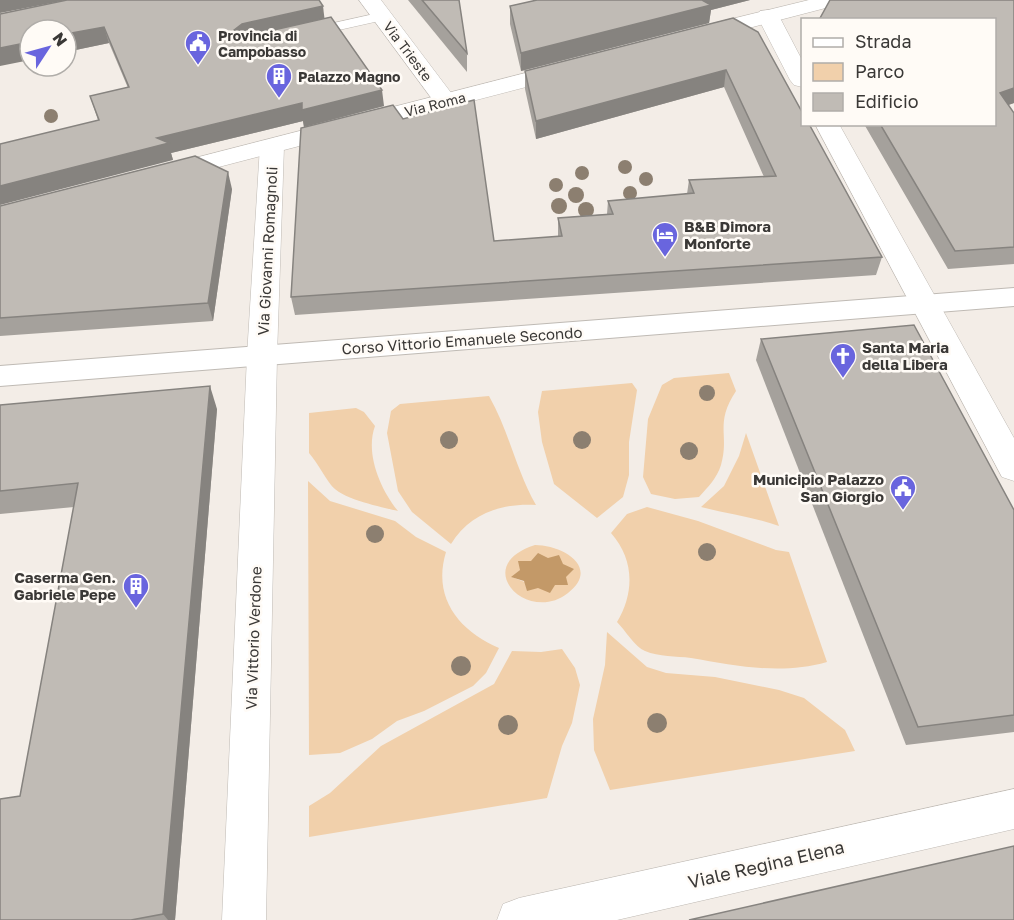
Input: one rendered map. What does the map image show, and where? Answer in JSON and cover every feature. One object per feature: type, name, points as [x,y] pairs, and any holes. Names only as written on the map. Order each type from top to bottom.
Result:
[{"type":"street","points":[[682,39],[834,0]]},
{"type":"street","name":"Via Trieste","points":[[376,8],[446,102]]},
{"type":"street","points":[[768,16],[801,78]]},
{"type":"street","name":"Via Roma","points":[[147,177],[592,63]]},
{"type":"street","points":[[827,126],[1014,468]]},
{"type":"street","name":"Via Giovanni Romagnoli","points":[[262,356],[272,146]]},
{"type":"street","name":"Corso Vittorio Emanuele Secondo","points":[[0,376],[1014,297]]},
{"type":"street","name":"Via Vittorio Verdone","points":[[244,920],[262,356]]},
{"type":"street","name":"Viale Regina Elena","points":[[519,920],[1014,809]]},
{"type":"lane","points":[[298,35],[376,8]]},
{"type":"green space","points":[[729,373],[736,391],[726,412],[723,455],[715,478],[699,497],[675,499],[651,494],[643,477],[648,419],[662,385],[674,378]]},
{"type":"green space","points":[[632,383],[637,390],[629,442],[629,475],[623,497],[597,518],[554,484],[542,442],[538,412],[542,391]]},
{"type":"green space","points":[[489,396],[536,505],[511,506],[488,512],[468,525],[451,544],[412,512],[398,491],[387,433],[391,411],[400,404]]},
{"type":"green space","points":[[356,408],[364,412],[375,426],[372,437],[373,459],[380,482],[398,511],[362,502],[336,490],[309,453],[309,413]]},
{"type":"green space","points":[[746,433],[779,526],[701,507],[724,486],[739,456]]},
{"type":"green space","points":[[308,481],[330,501],[395,521],[416,537],[446,552],[443,584],[452,611],[472,632],[499,648],[486,673],[473,686],[424,711],[397,721],[372,739],[340,753],[309,755]]},
{"type":"green space","points":[[647,507],[698,521],[776,550],[789,552],[827,662],[793,668],[759,668],[656,654],[638,646],[617,622],[627,599],[629,576],[624,554],[611,533],[627,514]]},
{"type":"green space","points":[[535,545],[556,549],[574,559],[581,575],[568,593],[552,601],[537,602],[523,597],[512,589],[506,578],[507,566],[516,554]],"holes":[[[548,558],[562,565],[550,592],[512,577],[531,561]]]},
{"type":"green space","points":[[607,632],[647,667],[666,673],[715,677],[779,690],[804,698],[845,730],[855,751],[610,790],[594,750],[593,719],[605,665]]},
{"type":"green space","points":[[562,649],[575,668],[580,685],[572,723],[562,746],[547,798],[309,837],[309,806],[330,793],[381,746],[494,684],[512,651],[541,652]]},
{"type":"shaded area","points":[[538,553],[548,558],[559,555],[563,564],[574,569],[566,577],[568,585],[555,585],[550,593],[538,588],[527,591],[524,581],[511,577],[520,570],[518,561],[531,561]]},
{"type":"building","points":[[67,0],[319,0],[323,6],[242,24],[233,31],[243,37],[331,17],[382,90],[302,110],[302,103],[157,138],[169,143],[0,186],[0,144],[99,120],[90,96],[129,87],[104,27],[78,32],[78,18],[18,18],[18,44],[0,48],[0,14]]},
{"type":"building","points":[[422,0],[459,0],[467,53]]},
{"type":"building","points":[[537,0],[702,0],[711,5],[521,53],[510,6]]},
{"type":"building","points":[[830,0],[1014,0],[1014,88],[1000,93],[1014,113],[1014,247],[955,251],[881,126],[996,126],[996,18],[820,18]]},
{"type":"building","points":[[733,18],[758,32],[801,110],[801,126],[810,126],[882,257],[291,297],[301,128],[393,105],[403,119],[474,100],[494,241],[562,236],[558,218],[613,214],[608,201],[694,193],[689,180],[776,176],[726,70],[536,121],[525,71]]},
{"type":"building","points":[[195,156],[228,172],[208,303],[0,318],[0,206]]},
{"type":"building","name":"Municipio Palazzo San Giorgio","points":[[914,325],[1014,510],[1014,715],[918,727],[761,339]]},
{"type":"building","points":[[210,386],[163,914],[131,920],[0,920],[0,799],[20,796],[78,483],[0,491],[0,405]]},
{"type":"building","points":[[1014,846],[1014,920],[689,920]]},
{"type":"place","name":"Provincia di Campobasso","points":[[198,66]]},
{"type":"place","name":"Palazzo Magno","points":[[279,99]]},
{"type":"place","name":"B&B Dimora Monforte","points":[[665,258]]},
{"type":"place","name":"Santa Maria della Libera","points":[[843,379]]},
{"type":"place","name":"Municipio Palazzo San Giorgio","points":[[903,511]]},
{"type":"place","name":"Caserma Gen. Gabriele Pepe","points":[[136,609]]}]
